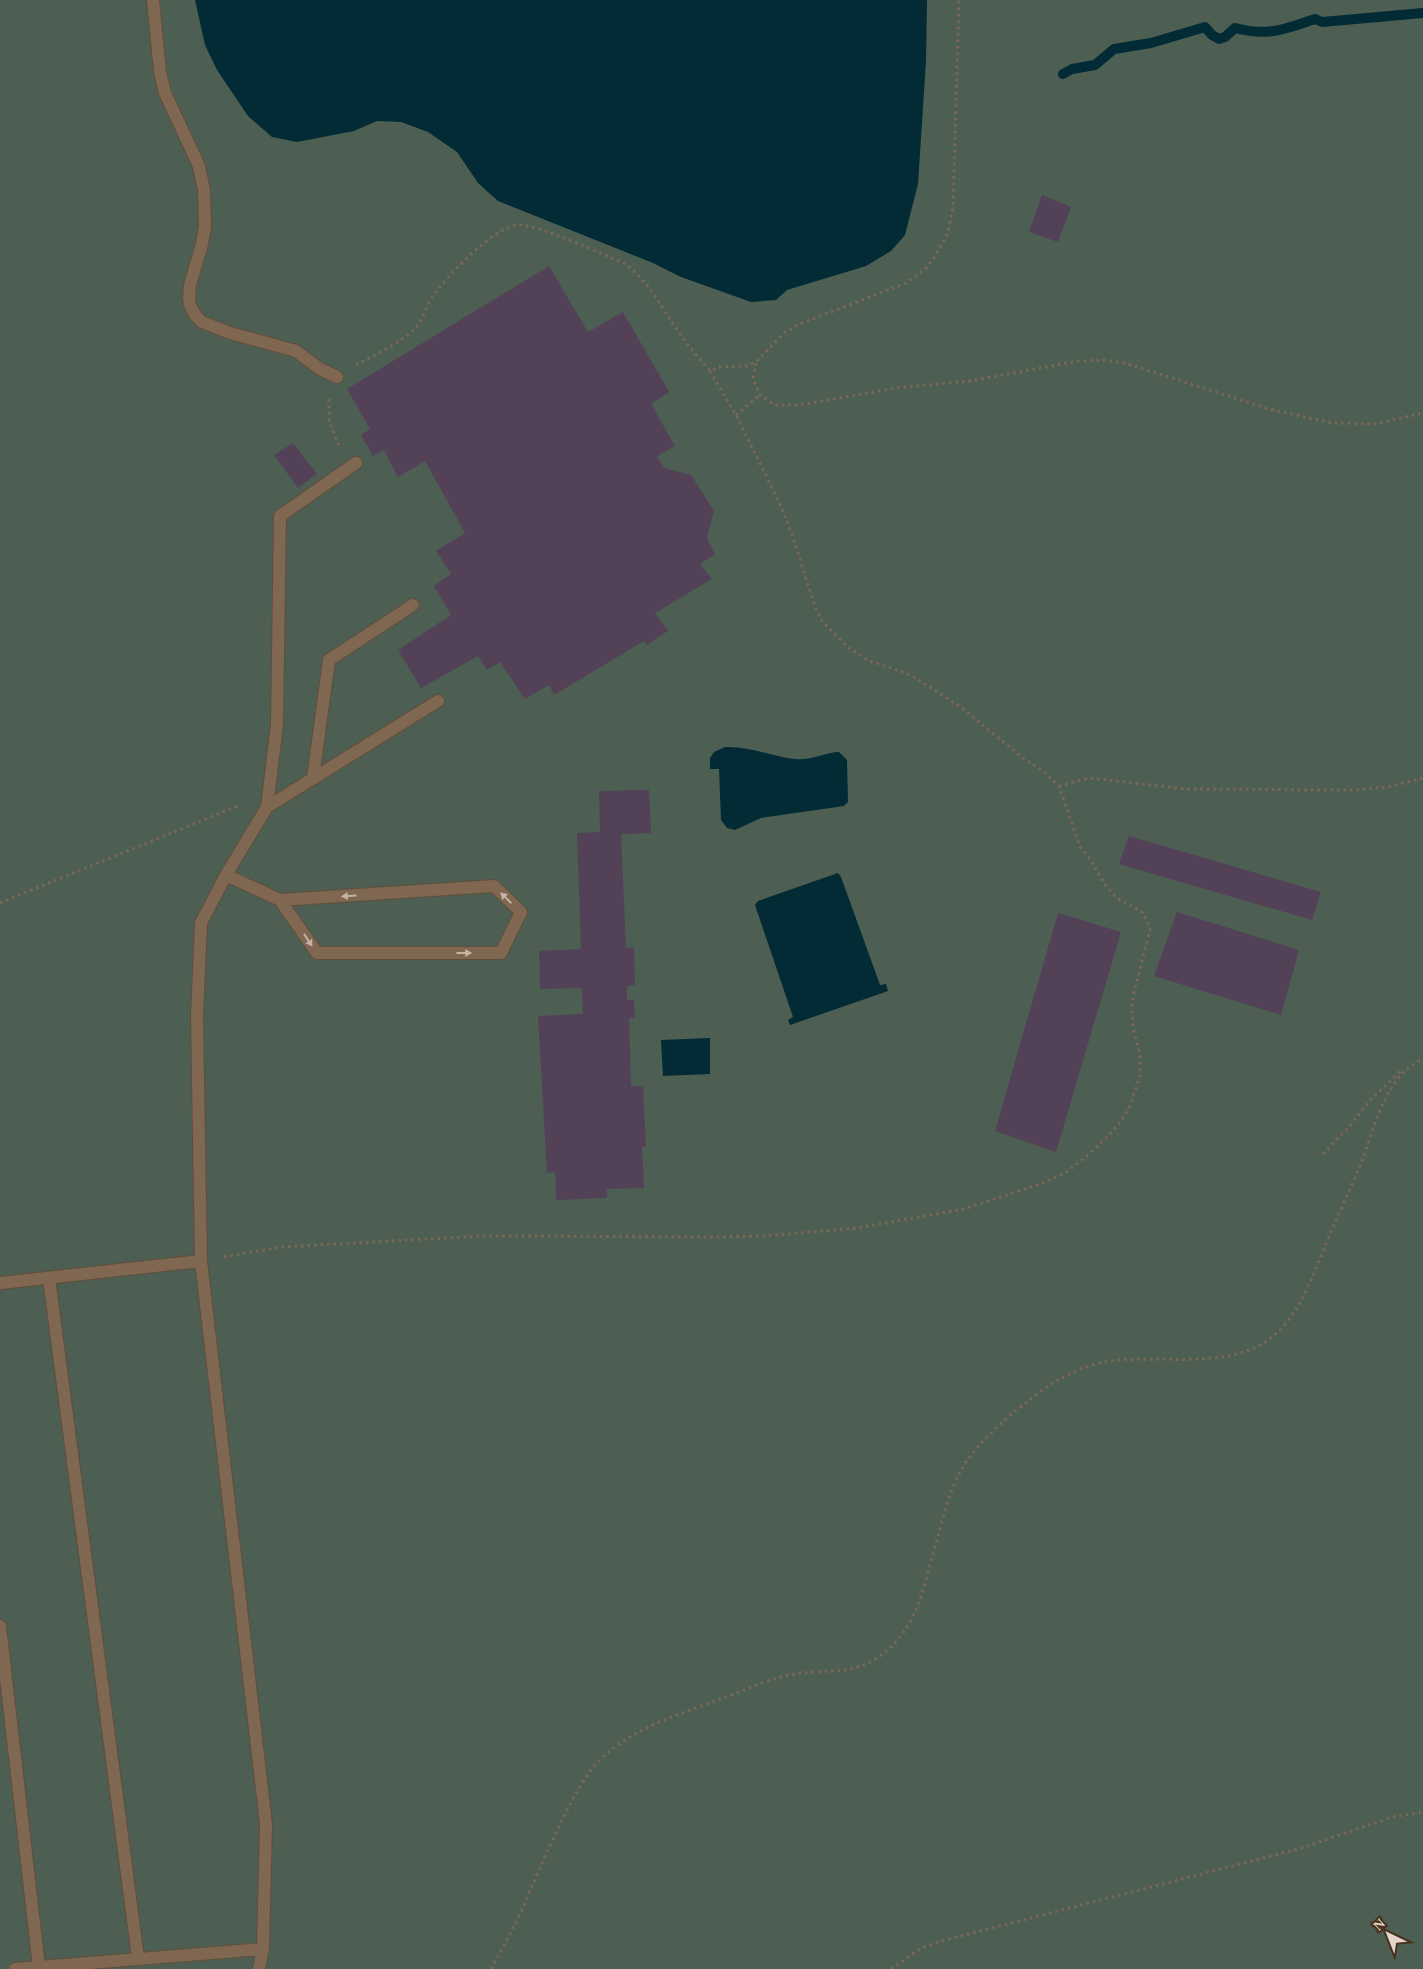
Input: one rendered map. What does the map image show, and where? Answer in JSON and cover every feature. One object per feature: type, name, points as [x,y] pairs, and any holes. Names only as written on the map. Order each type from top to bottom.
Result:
[{"type":"lane","points":[[153,0],[160,72],[165,93],[200,166],[204,190],[205,226],[202,244],[190,285],[190,305],[195,315],[202,322],[230,333],[296,351],[320,369],[336,377]]},
{"type":"lane","points":[[259,1969],[263,1949],[266,1824],[201,1262],[197,1016],[201,923],[226,875],[267,807],[277,725],[280,516],[356,463]]},
{"type":"lane","points":[[313,778],[329,660],[413,605]]},
{"type":"lane","points":[[267,807],[438,701]]},
{"type":"lane","points":[[226,875],[280,900],[494,886],[521,912],[501,953],[317,953],[280,900]]},
{"type":"lane","points":[[0,1283],[201,1262]]},
{"type":"lane","points":[[49,1278],[138,1958]]},
{"type":"lane","points":[[0,1626],[39,1967]]},
{"type":"lane","points":[[15,1969],[263,1949]]},
{"type":"path","points":[[710,371],[719,368],[746,366],[756,362],[770,346],[792,328],[859,299],[906,283],[926,268],[934,258],[948,233],[953,207],[959,0]]},
{"type":"path","points":[[201,1262],[281,1247],[483,1236],[763,1236],[858,1228],[964,1209],[1021,1192],[1065,1173],[1082,1161],[1121,1122],[1129,1108],[1140,1076],[1140,1054],[1133,1018],[1133,997],[1150,930],[1142,912],[1117,898],[1106,886],[1080,846],[1060,786],[962,708],[906,673],[869,661],[848,648],[822,621],[814,604],[793,537],[779,502],[736,415],[710,371],[678,332],[655,294],[632,269],[622,262],[542,231],[518,225],[500,232],[477,249],[442,285],[431,299],[416,327],[391,345],[336,377],[330,390],[327,405],[329,421],[340,448],[356,463]]},
{"type":"path","points":[[756,362],[753,379],[760,395],[775,406],[800,404],[895,388],[991,378],[1079,361],[1104,360],[1128,364],[1269,409],[1333,423],[1375,424],[1423,413]]},
{"type":"path","points":[[736,415],[760,395]]},
{"type":"path","points":[[1060,786],[1089,778],[1186,789],[1354,790],[1388,787],[1423,778]]},
{"type":"path","points":[[0,903],[207,817],[269,794]]},
{"type":"path","points":[[1323,1154],[1347,1129],[1373,1097],[1397,1074],[1423,1059]]},
{"type":"path","points":[[491,1969],[518,1918],[576,1792],[588,1775],[611,1750],[664,1720],[776,1679],[795,1674],[841,1672],[863,1666],[876,1659],[895,1643],[909,1623],[920,1600],[950,1495],[959,1474],[967,1460],[1010,1415],[1035,1395],[1062,1378],[1094,1364],[1118,1360],[1227,1356],[1262,1344],[1280,1330],[1290,1319],[1307,1288],[1360,1165],[1389,1091],[1401,1074],[1413,1064]]},
{"type":"path","points":[[891,1969],[920,1949],[938,1942],[1302,1848],[1392,1817],[1423,1812]]},
{"type":"green space","points":[[0,0],[1423,0],[1423,1969],[0,1969]]},
{"type":"water","points":[[195,0],[927,0],[926,61],[918,184],[905,235],[891,251],[866,266],[787,290],[776,300],[751,302],[681,277],[653,263],[498,201],[478,183],[457,152],[428,132],[401,122],[377,121],[354,131],[297,142],[272,137],[248,116],[217,70],[205,45]]},
{"type":"water","points":[[725,747],[743,748],[794,759],[807,759],[839,752],[847,760],[848,802],[844,806],[761,818],[735,830],[727,828],[721,820],[719,769],[710,769],[710,758],[714,752]]},
{"type":"water","points":[[838,873],[880,985],[886,984],[888,991],[790,1025],[788,1020],[793,1017],[755,905],[758,901]]},
{"type":"water","points":[[710,1038],[710,1074],[663,1076],[661,1040]]},
{"type":"building","points":[[1042,195],[1071,207],[1058,242],[1029,232]]},
{"type":"building","points":[[549,266],[588,332],[623,312],[669,392],[651,404],[675,446],[657,456],[664,468],[691,475],[714,511],[707,538],[715,554],[700,564],[712,579],[655,613],[668,631],[647,645],[644,641],[554,695],[549,685],[525,699],[500,662],[487,670],[478,656],[421,688],[398,650],[451,615],[434,586],[451,574],[436,551],[465,533],[425,461],[398,477],[384,450],[373,456],[361,435],[370,429],[347,389]]},
{"type":"building","points":[[293,443],[317,474],[298,488],[274,455]]},
{"type":"building","points":[[649,790],[651,833],[621,834],[626,948],[634,947],[635,985],[627,986],[627,1000],[634,1000],[635,1018],[629,1018],[631,1086],[643,1086],[646,1147],[642,1147],[644,1188],[607,1189],[607,1198],[556,1200],[555,1172],[547,1173],[538,1016],[583,1014],[582,988],[540,989],[539,951],[581,949],[577,833],[600,832],[599,791]]},
{"type":"building","points":[[1129,836],[1321,892],[1312,920],[1119,864]]},
{"type":"building","points":[[1177,912],[1299,950],[1281,1015],[1154,976]]},
{"type":"building","points":[[1058,913],[1121,932],[1056,1152],[995,1131]]},
{"type":"waterway","points":[[1063,74],[1072,69],[1095,65],[1114,49],[1151,43],[1205,27],[1212,35],[1219,39],[1225,37],[1235,28],[1267,32],[1285,29],[1315,19],[1322,22],[1423,13]]}]
